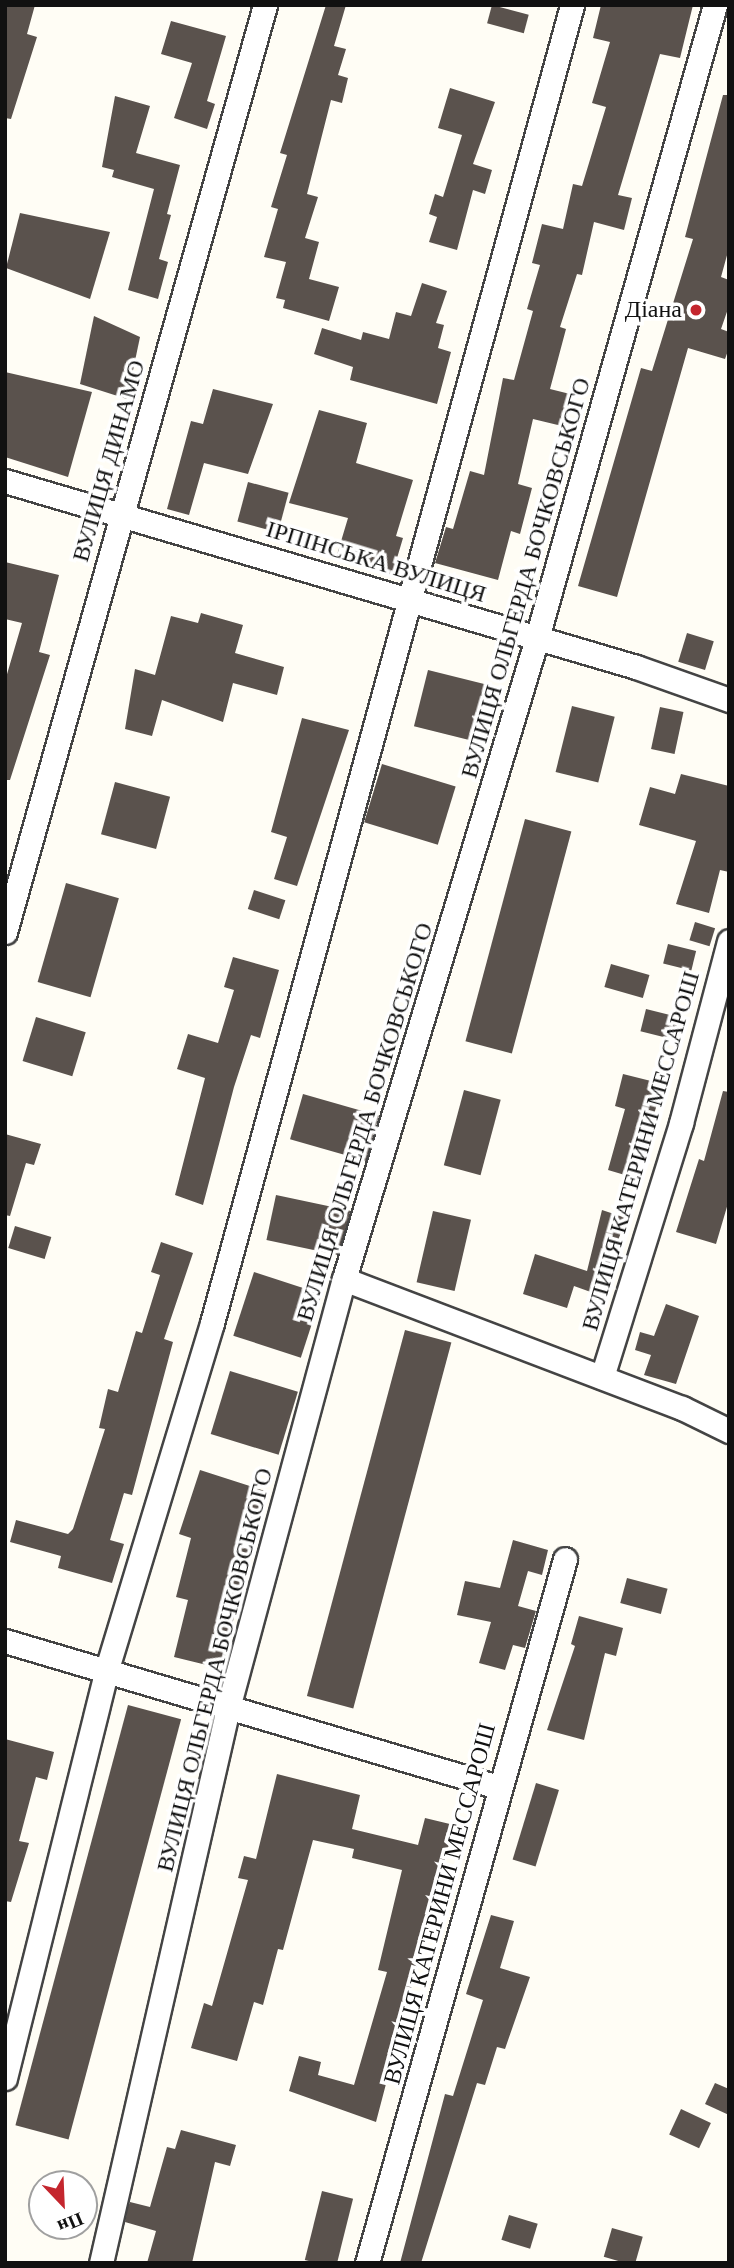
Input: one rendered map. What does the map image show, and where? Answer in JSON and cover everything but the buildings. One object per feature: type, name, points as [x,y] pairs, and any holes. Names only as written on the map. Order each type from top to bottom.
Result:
[{"type":"street","name":"ВУЛИЦЯ ДИНАМО","points":[[5,932],[265,5]]},
{"type":"street","points":[[5,2078],[106,1672],[212,1323],[412,600],[572,5]]},
{"type":"street","name":"ВУЛИЦЯ ОЛЬГЕРДА БОЧКОВСЬКОГО","points":[[101,2263],[228,1708],[344,1279],[537,638],[715,5]]},
{"type":"street","name":"ІРПІНСЬКА ВУЛИЦЯ","points":[[5,481],[121,512],[412,600],[729,700]]},
{"type":"street","name":"ВУЛИЦЯ КАТЕРИНИ МЕССАРОШ","points":[[602,1377],[681,1123],[729,941]]},
{"type":"street","points":[[344,1279],[602,1377],[729,1432]]},
{"type":"street","name":"ВУЛИЦЯ КАТЕРИНИ МЕССАРОШ","points":[[367,2263],[498,1787],[565,1559]]},
{"type":"street","points":[[5,1641],[498,1787]]},
{"type":"place","name":"Діана","points":[[696,310]]}]
